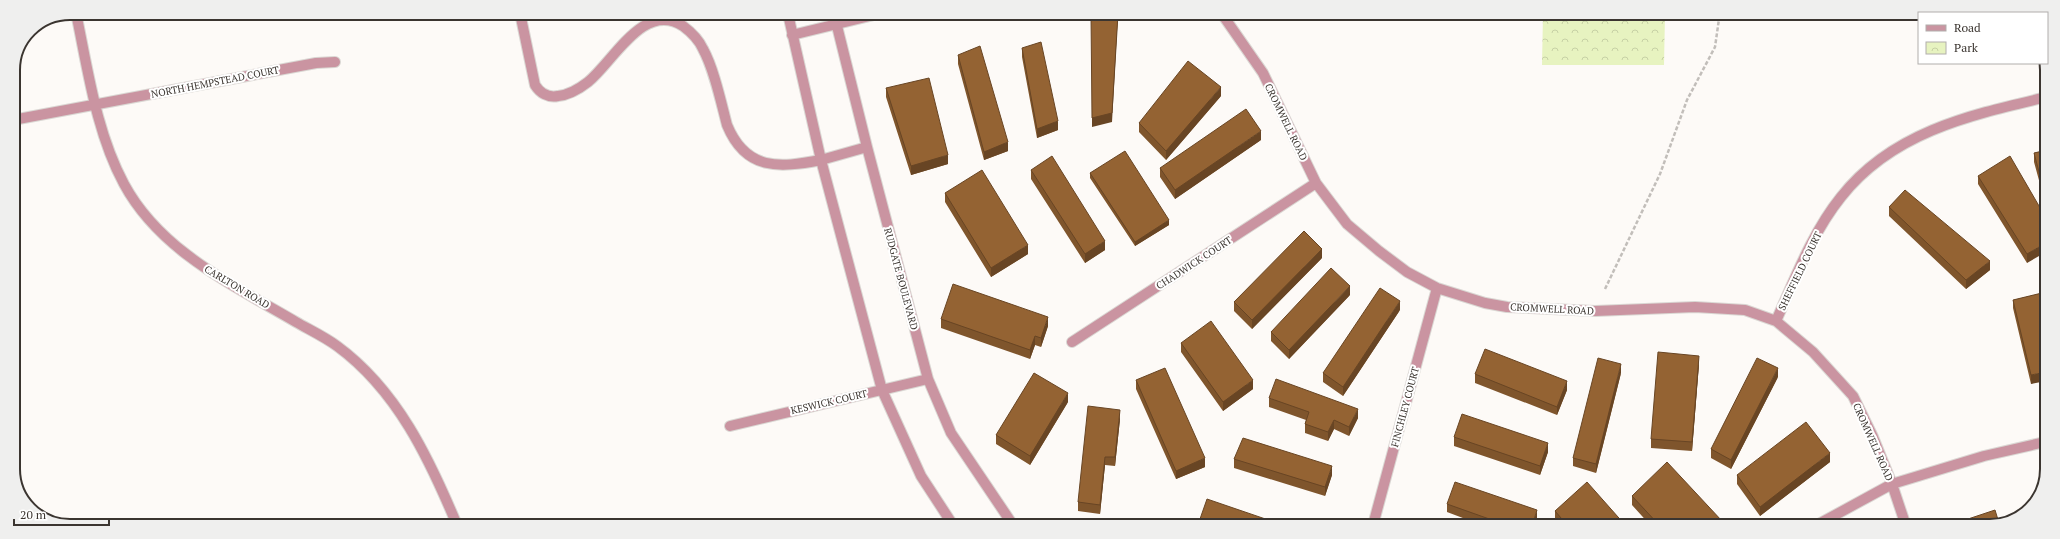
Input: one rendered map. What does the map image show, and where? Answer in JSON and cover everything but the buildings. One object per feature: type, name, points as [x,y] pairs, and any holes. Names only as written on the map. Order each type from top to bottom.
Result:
[{"type":"street","name":"CARLTON ROAD","points":[[78,20],[96,105],[108,149],[124,184],[152,223],[184,254],[223,280],[337,346],[362,369],[391,399],[432,467],[455,519]]},
{"type":"street","points":[[521,20],[535,85],[539,92],[555,97],[564,95],[588,82],[632,32],[646,20]]},
{"type":"street","points":[[672,20],[678,22],[690,32],[703,48],[732,137],[740,149],[750,157],[773,165],[822,160],[866,147]]},
{"type":"street","points":[[789,20],[822,160],[882,390],[921,476],[949,519]]},
{"type":"street","points":[[792,35],[832,20]]},
{"type":"street","name":"RUDGATE BOULEVARD","points":[[835,20],[866,147],[928,379],[951,433],[1008,519]]},
{"type":"street","name":"CROMWELL ROAD","points":[[1226,20],[1263,73],[1316,183],[1347,224],[1407,272],[1437,288],[1484,303],[1507,307],[1595,311],[1695,307],[1745,310],[1776,321],[1813,352],[1853,396],[1873,437],[1892,484],[1904,519]]},
{"type":"street","name":"NORTH HEMPSTEAD COURT","points":[[20,119],[308,64],[335,62]]},
{"type":"street","name":"SHEFFIELD COURT","points":[[1776,321],[1811,245],[1841,197],[1878,160],[1924,132],[1985,111],[2040,99]]},
{"type":"street","name":"CHADWICK COURT","points":[[1072,342],[1316,183]]},
{"type":"street","name":"FINCHLEY COURT","points":[[1375,519],[1437,288]]},
{"type":"street","name":"KESWICK COURT","points":[[730,426],[928,379]]},
{"type":"street","points":[[1828,519],[1892,484],[1984,456],[2040,443]]},
{"type":"path","points":[[1595,311],[1660,174],[1687,100],[1715,47],[1719,20]]},
{"type":"green space","points":[[1543,20],[1665,20],[1664,65],[1542,65]]}]
